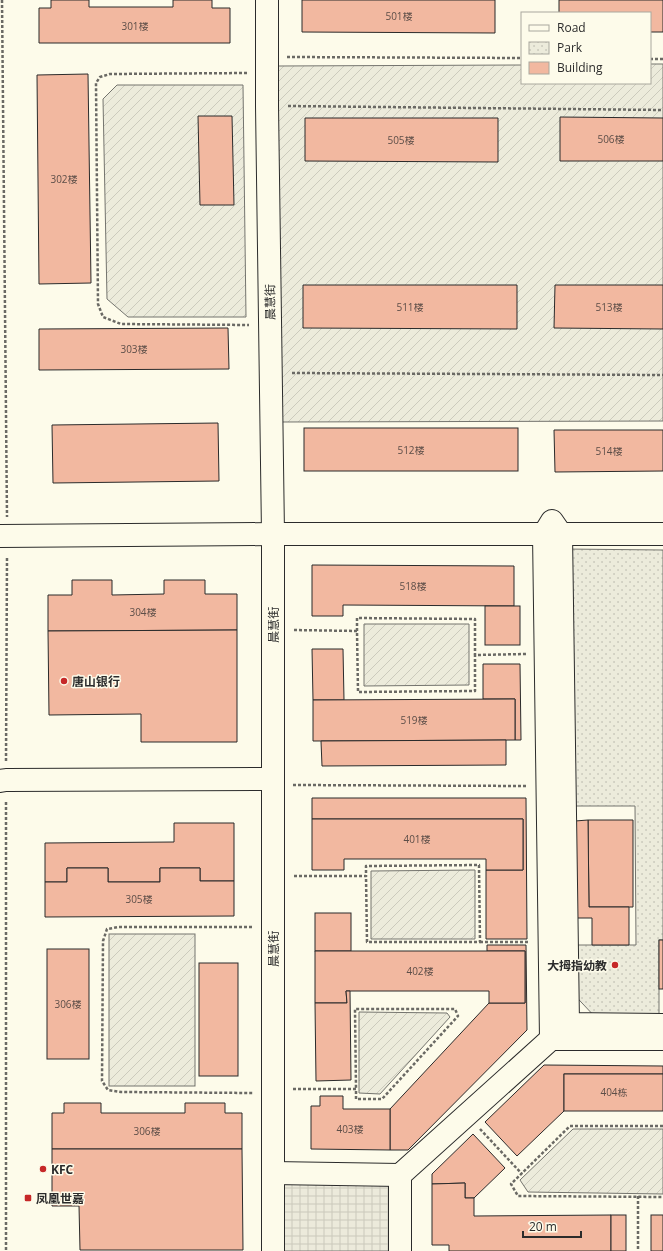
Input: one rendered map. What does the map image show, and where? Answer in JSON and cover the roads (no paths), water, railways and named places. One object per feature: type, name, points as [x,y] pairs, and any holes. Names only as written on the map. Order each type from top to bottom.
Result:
[{"type":"street","name":"晨慧街","points":[[254,0],[267,106],[271,373],[266,527],[274,630],[268,785],[260,927],[266,1091],[273,1173],[273,1251]]},
{"type":"street","name":"晨慧街","points":[[259,1251],[274,876],[268,785],[266,527],[258,325],[261,65],[267,0]]},
{"type":"street","points":[[552,530],[663,522]]},
{"type":"street","points":[[3,529],[266,527],[552,530],[663,534]]},
{"type":"street","points":[[551,1039],[545,654],[552,530]]},
{"type":"street","points":[[552,530],[568,1024],[663,1025]]},
{"type":"street","points":[[3,787],[268,785]]},
{"type":"street","points":[[273,1173],[400,1175],[551,1039],[663,1039]]},
{"type":"street","points":[[400,1175],[400,1251]]},
{"type":"place","name":"唐山银行","points":[[64,681]]},
{"type":"place","name":"大拇指幼教","points":[[615,965]]},
{"type":"place","name":"KFC","points":[[43,1169]]},
{"type":"place","name":"凤凰世嘉","points":[[28,1198]]}]
